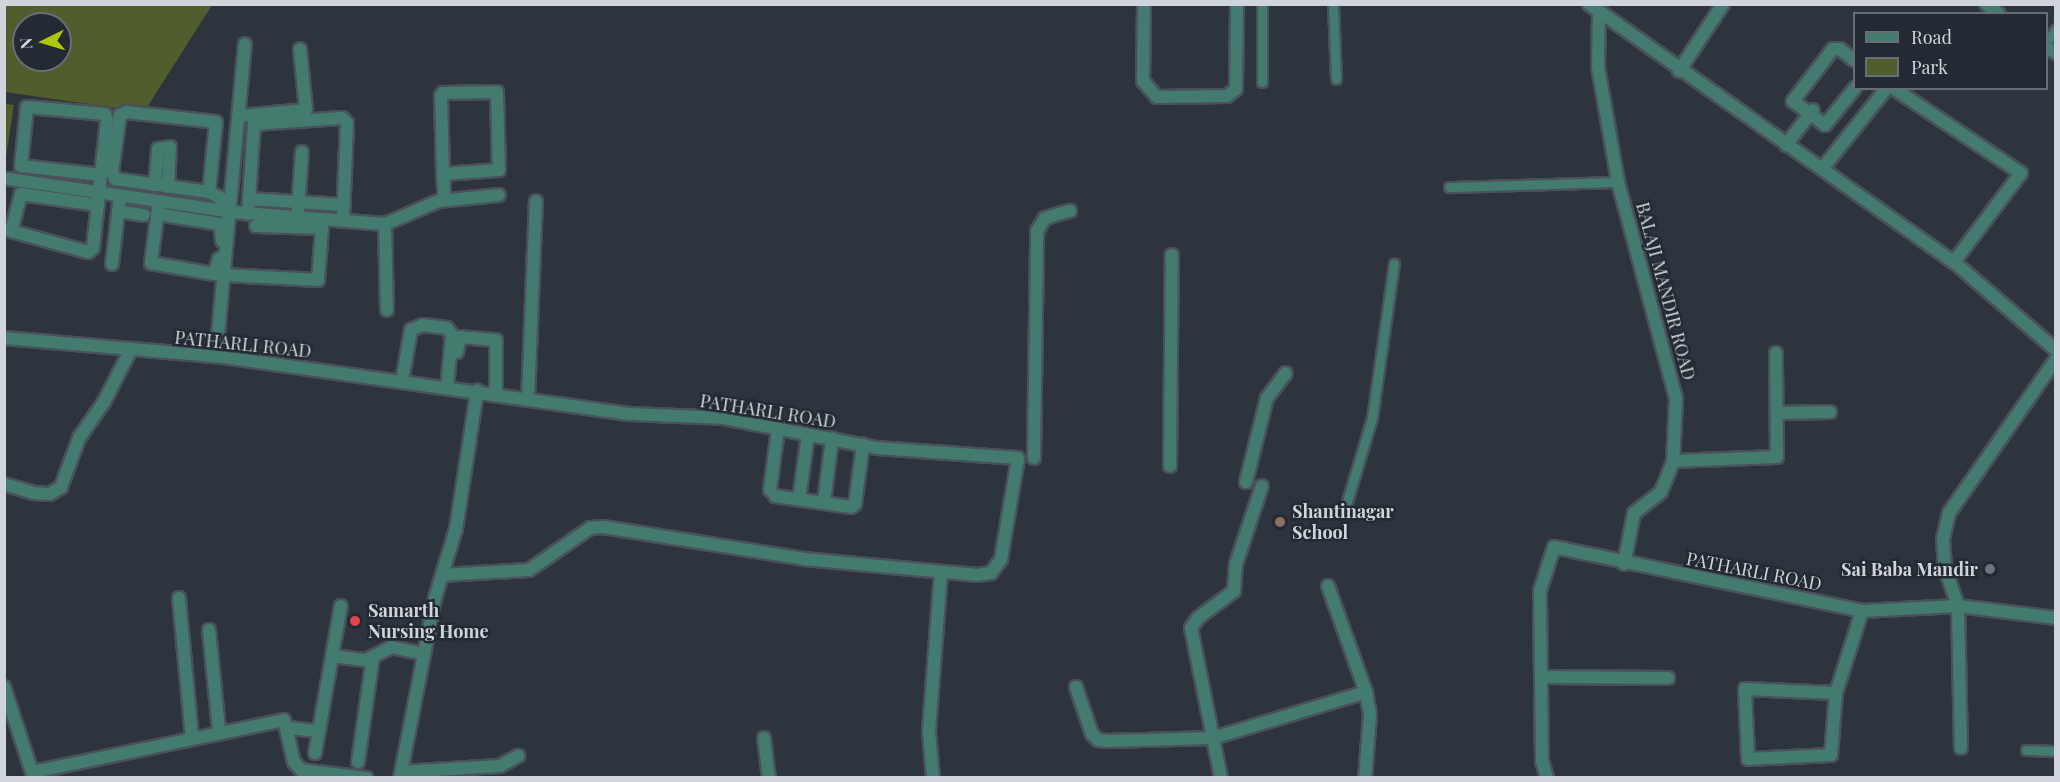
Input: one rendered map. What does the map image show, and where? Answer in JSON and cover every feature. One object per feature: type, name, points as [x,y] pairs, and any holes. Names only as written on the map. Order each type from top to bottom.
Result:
[{"type":"street","points":[[1144,4],[1143,81],[1157,97],[1227,96],[1236,89],[1237,4]]},
{"type":"street","points":[[1679,71],[1724,4]]},
{"type":"street","points":[[1594,8],[1679,71],[1954,262],[2055,350]]},
{"type":"street","name":"BALAJI MANDIR ROAD","points":[[1594,8],[1598,67],[1617,182],[1676,399],[1673,461],[1661,492],[1634,513],[1624,564]]},
{"type":"street","points":[[216,356],[232,212],[245,44]]},
{"type":"street","points":[[239,116],[306,110],[300,49]]},
{"type":"street","points":[[1853,59],[1840,49],[1833,49],[1794,98],[1812,112],[1821,124],[1828,123],[1853,90]]},
{"type":"street","points":[[1822,169],[1885,90]]},
{"type":"street","points":[[1896,90],[2021,173],[1954,262]]},
{"type":"street","points":[[443,174],[499,170],[497,92],[443,93],[443,174],[444,200]]},
{"type":"street","points":[[101,175],[21,166],[27,107],[105,114],[101,175],[99,199],[93,248],[88,252],[11,231],[21,194],[99,199],[120,196],[158,208],[190,213],[232,212],[291,219],[385,224],[444,200],[499,195]]},
{"type":"street","points":[[209,192],[216,122],[122,112],[112,176],[155,185],[209,192],[219,196],[232,212]]},
{"type":"street","points":[[1786,145],[1812,112]]},
{"type":"street","points":[[248,214],[254,124],[342,118],[347,123],[343,220]]},
{"type":"street","points":[[155,185],[158,149],[170,147],[168,187]]},
{"type":"street","points":[[291,219],[299,202],[302,152]]},
{"type":"street","points":[[9,179],[99,199]]},
{"type":"street","points":[[112,264],[120,196]]},
{"type":"street","points":[[249,199],[344,205]]},
{"type":"street","points":[[528,399],[536,201]]},
{"type":"street","points":[[158,208],[151,263],[216,273],[223,226],[190,213]]},
{"type":"street","points":[[118,211],[144,215]]},
{"type":"street","points":[[1034,458],[1037,231],[1046,218],[1070,211]]},
{"type":"street","points":[[225,275],[318,280],[322,228],[291,219],[256,226]]},
{"type":"street","points":[[385,224],[387,310]]},
{"type":"street","points":[[1170,466],[1172,255]]},
{"type":"street","points":[[402,381],[411,330],[423,325],[447,328],[452,335],[450,388]]},
{"type":"street","name":"PATHARLI ROAD","points":[[4,338],[130,351],[216,356],[629,414],[724,418],[863,445],[1018,458],[998,567],[977,575],[941,572]]},
{"type":"street","points":[[450,388],[458,339],[493,339],[498,344],[496,394]]},
{"type":"street","points":[[4,484],[33,493],[50,494],[61,487],[79,438],[104,402],[130,351]]},
{"type":"street","points":[[1673,461],[1773,459],[1777,453],[1776,353]]},
{"type":"street","points":[[1960,748],[1958,606],[1945,568],[1942,539],[1949,513],[2055,359]]},
{"type":"street","points":[[1246,482],[1267,398],[1286,373]]},
{"type":"street","points":[[477,391],[456,529],[423,654],[400,775],[500,766],[518,756]]},
{"type":"street","points":[[1777,413],[1830,412]]},
{"type":"street","points":[[778,429],[772,493],[799,499],[851,507],[855,504],[863,445]]},
{"type":"street","points":[[799,499],[808,435]]},
{"type":"street","points":[[824,502],[832,440]]},
{"type":"street","points":[[1221,777],[1191,628],[1198,618],[1234,591],[1236,564],[1262,486]]},
{"type":"street","points":[[442,575],[529,570],[590,528],[603,527],[804,558],[941,572],[929,731],[933,777]]},
{"type":"street","name":"PATHARLI ROAD","points":[[1541,676],[1540,591],[1554,547],[1624,564],[1862,611],[1958,606],[2055,618]]},
{"type":"street","points":[[1328,586],[1366,692],[1370,716],[1365,777]]},
{"type":"street","points":[[179,598],[192,737]]},
{"type":"street","points":[[315,753],[341,606]]},
{"type":"street","points":[[1836,693],[1745,689],[1748,759],[1831,755],[1836,693],[1862,611]]},
{"type":"street","points":[[209,630],[219,730]]},
{"type":"street","points":[[332,656],[361,661],[391,647],[423,654]]},
{"type":"street","points":[[357,762],[373,657]]},
{"type":"street","points":[[1547,777],[1542,761],[1541,676],[1668,678]]},
{"type":"street","points":[[4,687],[34,775],[219,730],[284,720],[289,728],[294,762],[301,770],[367,777]]},
{"type":"street","points":[[1076,687],[1098,740],[1213,738],[1366,692]]},
{"type":"street","points":[[289,728],[319,730]]},
{"type":"street","points":[[764,738],[769,777]]},
{"type":"lane","points":[[1262,4],[1262,82]]},
{"type":"lane","points":[[1333,4],[1336,79]]},
{"type":"lane","points":[[1449,186],[1617,182]]},
{"type":"lane","points":[[1346,505],[1372,418],[1394,264]]},
{"type":"lane","points":[[2026,750],[2055,751]]},
{"type":"green space","points":[[4,5],[212,5],[144,112],[5,92]]},
{"type":"green space","points":[[4,104],[14,105],[5,163]]},
{"type":"place","name":"Shantinagar School","points":[[1280,522]]},
{"type":"place","name":"Sai Baba Mandir","points":[[1990,569]]},
{"type":"place","name":"Samarth Nursing Home","points":[[355,621]]}]
